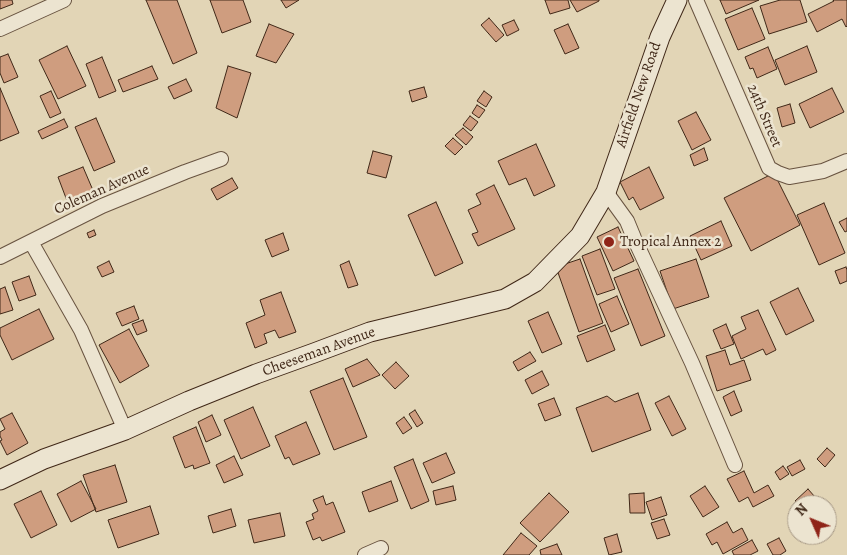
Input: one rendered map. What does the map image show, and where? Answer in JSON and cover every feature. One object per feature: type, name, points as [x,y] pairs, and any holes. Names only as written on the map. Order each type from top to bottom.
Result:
[{"type":"street","points":[[0,29],[64,0]]},
{"type":"street","name":"Airfield New Road","points":[[606,192],[660,37],[677,0]]},
{"type":"street","name":"24th Street","points":[[696,0],[768,168],[789,177],[823,171],[847,161]]},
{"type":"street","name":"Coleman Avenue","points":[[0,257],[102,206],[221,159]]},
{"type":"street","points":[[606,192],[627,221],[692,363],[735,465]]},
{"type":"street","name":"Cheeseman Avenue","points":[[0,480],[44,459],[125,430],[189,401],[256,374],[370,332],[505,299],[535,282],[580,236],[606,192]]},
{"type":"street","points":[[32,242],[81,330],[125,430]]},
{"type":"street","points":[[365,555],[381,548]]},
{"type":"building","points":[[0,0],[12,0],[13,4],[0,9]]},
{"type":"building","points":[[146,0],[177,0],[197,53],[173,64]]},
{"type":"building","points":[[210,0],[243,0],[251,22],[222,33]]},
{"type":"building","points":[[281,0],[299,0],[286,8]]},
{"type":"building","points":[[545,0],[568,0],[570,8],[550,14]]},
{"type":"building","points":[[570,0],[599,0],[599,1],[577,12]]},
{"type":"building","points":[[720,0],[759,0],[726,14]]},
{"type":"building","points":[[780,0],[800,0],[807,22],[769,34],[760,6]]},
{"type":"building","points":[[833,0],[847,0],[847,26],[842,19],[817,32],[808,14]]},
{"type":"building","points":[[752,8],[765,39],[738,50],[725,19]]},
{"type":"building","points":[[489,18],[504,35],[496,42],[481,25]]},
{"type":"building","points":[[514,20],[519,30],[507,36],[502,25]]},
{"type":"building","points":[[269,24],[294,34],[276,63],[256,56]]},
{"type":"building","points":[[568,24],[579,48],[565,54],[554,30]]},
{"type":"building","points":[[67,46],[86,86],[58,99],[39,60]]},
{"type":"building","points":[[807,46],[817,72],[785,85],[775,60]]},
{"type":"building","points":[[768,47],[777,69],[757,78],[753,68],[750,69],[745,57]]},
{"type":"building","points":[[8,54],[18,77],[4,83],[0,73],[0,57]]},
{"type":"building","points":[[102,57],[116,91],[99,98],[86,64]]},
{"type":"building","points":[[152,66],[158,79],[123,92],[118,80]]},
{"type":"building","points":[[228,66],[251,73],[237,118],[216,108]]},
{"type":"building","points":[[186,79],[192,91],[174,99],[168,87]]},
{"type":"building","points":[[424,87],[427,97],[412,102],[409,91]]},
{"type":"building","points":[[0,88],[19,133],[0,141]]},
{"type":"building","points":[[832,88],[844,112],[810,128],[799,104]]},
{"type":"building","points":[[51,91],[61,113],[50,118],[40,96]]},
{"type":"building","points":[[484,91],[492,97],[486,107],[477,101]]},
{"type":"building","points":[[790,104],[795,123],[782,127],[777,108]]},
{"type":"building","points":[[477,105],[485,110],[479,118],[472,113]]},
{"type":"building","points":[[696,112],[711,140],[692,150],[678,121]]},
{"type":"building","points":[[470,116],[478,122],[471,131],[463,125]]},
{"type":"building","points":[[96,118],[115,162],[94,171],[75,127]]},
{"type":"building","points":[[64,119],[68,127],[42,139],[38,131]]},
{"type":"building","points":[[463,128],[473,137],[466,145],[455,135]]},
{"type":"building","points":[[453,138],[463,147],[455,155],[445,146]]},
{"type":"building","points":[[536,144],[555,186],[534,196],[526,178],[509,185],[498,161]]},
{"type":"building","points":[[704,148],[708,160],[694,166],[690,155]]},
{"type":"building","points":[[373,151],[392,156],[386,178],[367,173]]},
{"type":"building","points":[[83,167],[95,195],[69,206],[58,177]]},
{"type":"building","points":[[649,167],[664,198],[640,210],[633,197],[629,200],[620,182]]},
{"type":"building","points":[[774,173],[800,225],[751,251],[724,198]]},
{"type":"building","points":[[232,178],[238,188],[217,200],[211,189]]},
{"type":"building","points":[[494,185],[515,229],[478,246],[472,234],[478,232],[468,210],[481,204],[476,194]]},
{"type":"building","points":[[436,202],[463,263],[435,276],[408,215]]},
{"type":"building","points":[[824,203],[845,253],[819,265],[797,215]]},
{"type":"building","points":[[847,218],[847,231],[845,232],[839,222]]},
{"type":"building","points":[[721,221],[732,246],[701,260],[690,236]]},
{"type":"building","name":"Tropical Annex 2","points":[[618,227],[634,261],[613,271],[597,237]]},
{"type":"building","points":[[94,230],[96,235],[89,238],[87,233]]},
{"type":"building","points":[[283,233],[289,250],[272,257],[265,240]]},
{"type":"building","points":[[600,249],[615,289],[597,295],[582,256]]},
{"type":"building","points":[[580,259],[603,323],[579,332],[556,267]]},
{"type":"building","points":[[696,259],[709,297],[673,309],[660,271]]},
{"type":"building","points":[[109,261],[114,272],[102,277],[97,267]]},
{"type":"building","points":[[349,261],[358,285],[348,288],[340,265]]},
{"type":"building","points":[[846,267],[847,281],[840,284],[835,271]]},
{"type":"building","points":[[638,269],[665,336],[641,346],[614,278]]},
{"type":"building","points":[[29,276],[36,295],[19,301],[12,282]]},
{"type":"building","points":[[5,287],[13,310],[0,314],[0,289]]},
{"type":"building","points":[[798,288],[814,321],[786,335],[770,302]]},
{"type":"building","points":[[281,292],[296,332],[279,338],[275,330],[264,334],[267,343],[255,348],[246,323],[265,315],[260,300]]},
{"type":"building","points":[[617,296],[629,324],[611,332],[599,304]]},
{"type":"building","points":[[134,306],[139,319],[122,326],[116,313]]},
{"type":"building","points":[[39,309],[54,339],[12,360],[0,335],[0,328]]},
{"type":"building","points":[[758,310],[776,350],[766,355],[763,349],[741,359],[732,336],[746,329],[741,317]]},
{"type":"building","points":[[548,312],[562,344],[542,353],[528,321]]},
{"type":"building","points":[[143,320],[147,331],[137,335],[132,324]]},
{"type":"building","points":[[726,324],[734,344],[721,349],[713,330]]},
{"type":"building","points":[[605,325],[615,350],[587,362],[577,336]]},
{"type":"building","points":[[129,329],[149,366],[120,383],[99,345]]},
{"type":"building","points":[[725,350],[730,365],[744,360],[751,380],[717,391],[706,356]]},
{"type":"building","points":[[530,352],[536,361],[518,371],[513,362]]},
{"type":"building","points":[[367,359],[380,375],[353,387],[345,369]]},
{"type":"building","points":[[396,362],[409,376],[395,389],[382,375]]},
{"type":"building","points":[[542,371],[549,385],[532,394],[525,380]]},
{"type":"building","points":[[343,378],[367,437],[334,450],[310,391]]},
{"type":"building","points":[[734,391],[742,411],[731,416],[723,397]]},
{"type":"building","points":[[638,393],[651,430],[592,452],[576,408],[607,396],[615,402]]},
{"type":"building","points":[[669,396],[686,429],[672,436],[655,403]]},
{"type":"building","points":[[554,398],[561,415],[545,421],[538,404]]},
{"type":"building","points":[[253,407],[270,446],[241,459],[224,420]]},
{"type":"building","points":[[415,410],[423,423],[417,427],[409,414]]},
{"type":"building","points":[[12,413],[28,443],[7,455],[0,441],[2,440],[0,432],[5,429],[0,419]]},
{"type":"building","points":[[212,415],[221,435],[206,442],[198,422]]},
{"type":"building","points":[[404,417],[412,428],[403,434],[396,423]]},
{"type":"building","points":[[306,422],[320,454],[293,465],[289,457],[285,459],[275,436]]},
{"type":"building","points":[[196,427],[210,463],[194,469],[193,465],[185,468],[173,437]]},
{"type":"building","points":[[827,448],[835,455],[825,467],[817,459]]},
{"type":"building","points":[[446,453],[455,473],[432,483],[423,463]]},
{"type":"building","points":[[234,456],[243,475],[224,483],[216,465]]},
{"type":"building","points":[[413,459],[429,501],[411,509],[394,467]]},
{"type":"building","points":[[800,460],[805,469],[792,476],[787,467]]},
{"type":"building","points":[[115,465],[127,502],[96,512],[83,475]]},
{"type":"building","points":[[783,466],[789,474],[780,480],[775,472]]},
{"type":"building","points":[[744,471],[754,493],[768,485],[774,496],[753,507],[748,497],[739,502],[727,479]]},
{"type":"building","points":[[81,481],[96,509],[71,522],[57,494]]},
{"type":"building","points":[[391,481],[398,501],[369,512],[362,492]]},
{"type":"building","points":[[453,486],[456,500],[436,505],[433,491]]},
{"type":"building","points":[[705,486],[719,507],[703,517],[690,496]]},
{"type":"building","points":[[808,489],[813,495],[802,495]]},
{"type":"building","points":[[41,491],[57,525],[31,538],[14,504]]},
{"type":"building","points":[[549,493],[569,512],[540,542],[520,523]]},
{"type":"building","points":[[644,493],[645,513],[630,513],[629,494]]},
{"type":"building","points":[[323,496],[326,505],[333,502],[345,532],[322,541],[320,537],[313,540],[306,522],[314,519],[312,514],[318,511],[313,500]]},
{"type":"building","points":[[661,497],[667,515],[652,520],[646,502]]},
{"type":"building","points":[[150,506],[159,534],[118,548],[108,520]]},
{"type":"building","points":[[231,509],[236,526],[213,533],[208,516]]},
{"type":"building","points":[[280,513],[285,536],[254,543],[248,520]]},
{"type":"building","points":[[664,519],[670,535],[657,539],[651,523]]},
{"type":"building","points":[[727,522],[733,533],[742,528],[748,540],[723,554],[717,542],[712,545],[706,534]]},
{"type":"building","points":[[521,533],[537,546],[529,555],[503,555]]},
{"type":"building","points":[[617,534],[622,552],[609,555],[604,538]]},
{"type":"building","points":[[779,538],[786,551],[780,555],[773,555],[767,544]]},
{"type":"building","points":[[752,540],[758,551],[750,555],[734,555],[732,551]]},
{"type":"building","points":[[557,544],[562,555],[541,555],[540,550]]},
{"type":"place","name":"Tropical Annex 2","points":[[609,242]]}]
